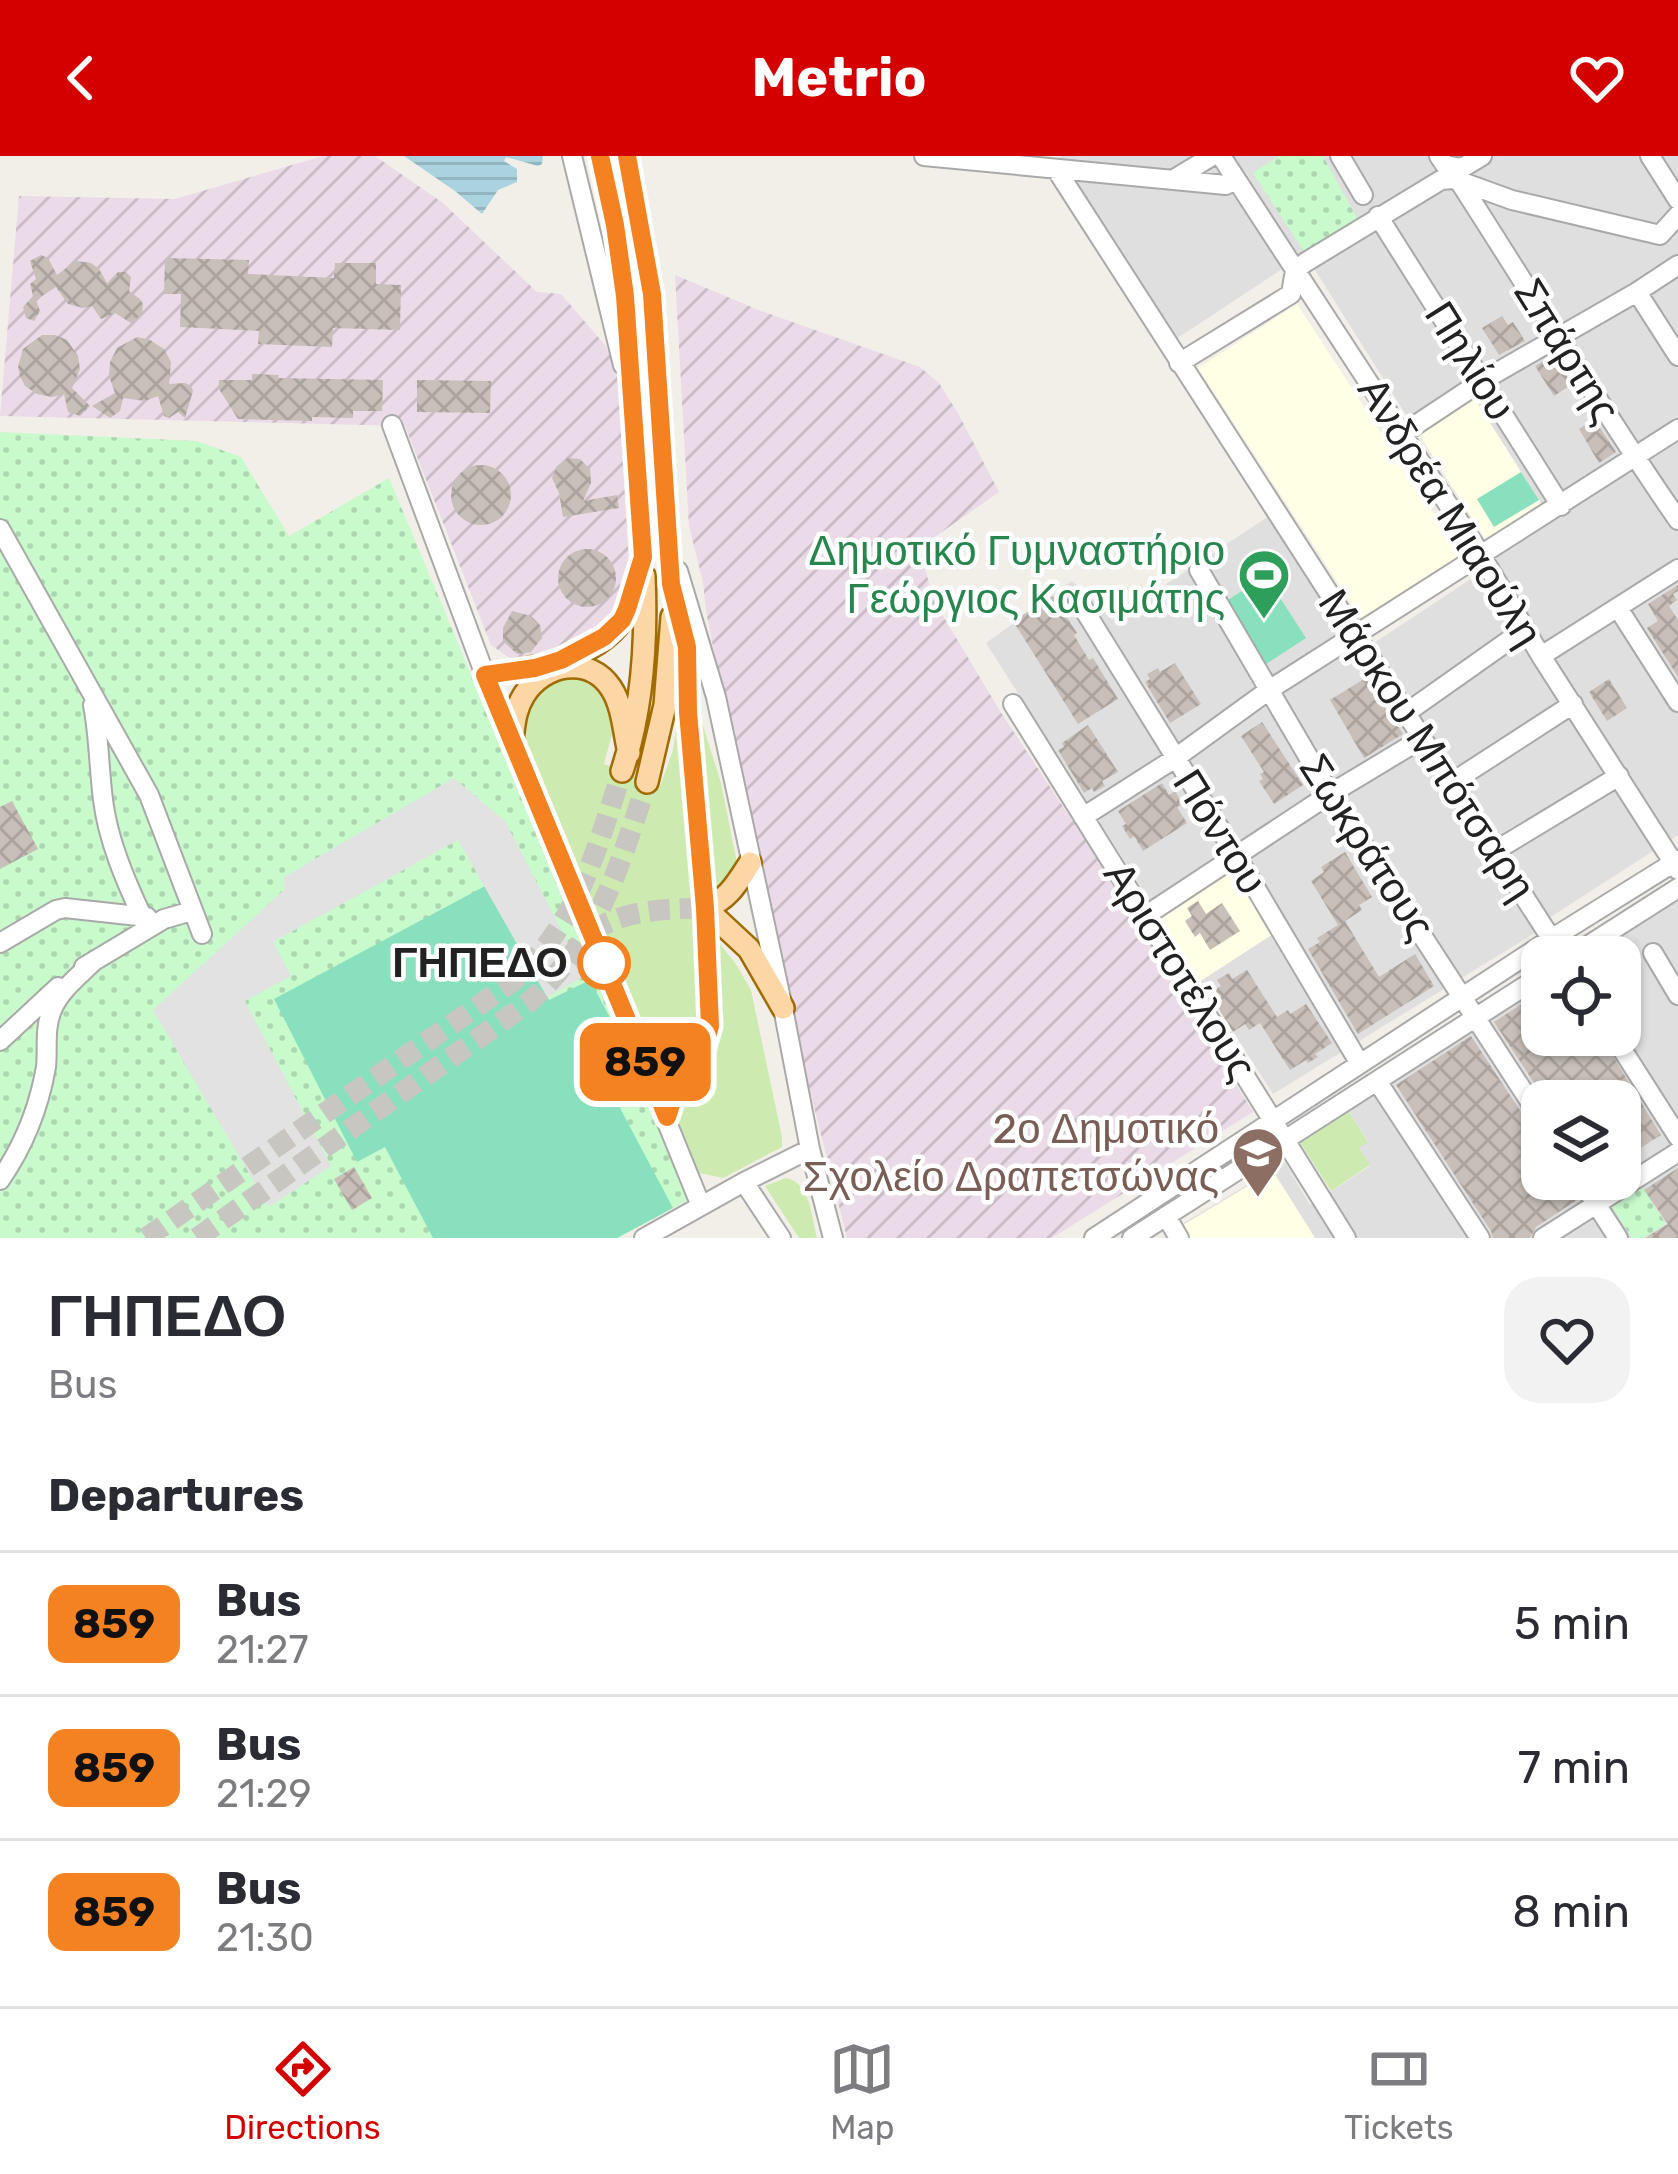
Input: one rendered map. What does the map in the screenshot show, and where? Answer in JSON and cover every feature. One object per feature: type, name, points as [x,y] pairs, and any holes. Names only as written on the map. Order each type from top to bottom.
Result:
[{"type":"main road","points":[[512,740],[515,713],[527,690],[557,668],[584,668],[598,674],[616,695],[626,762],[639,701],[646,622],[625,296],[600,156]]},
{"type":"main road","points":[[627,156],[652,294],[671,584],[665,705],[646,782]]},
{"type":"main road","points":[[488,680],[561,660],[600,640],[622,620],[643,557]]},
{"type":"main road","points":[[642,1055],[661,1065],[685,1063],[704,1047],[710,1026],[687,647],[671,584]]},
{"type":"main road","points":[[488,680],[511,690],[527,690]]},
{"type":"main road","points":[[705,908],[728,896],[750,863]]},
{"type":"main road","points":[[705,908],[749,949],[784,1007]]},
{"type":"main road","points":[[667,1117],[685,1063]]},
{"type":"street","points":[[572,156],[657,502],[716,697],[833,1238]]},
{"type":"street","points":[[924,156],[984,158],[1226,185],[1236,180]]},
{"type":"street","points":[[1340,156],[1363,195]]},
{"type":"street","points":[[1448,167],[1462,168],[1482,156]]},
{"type":"street","points":[[1650,156],[1678,200]]},
{"type":"street","points":[[1176,178],[1223,157]]},
{"type":"street","name":"Ανδρέα Μιαούλη","points":[[1223,157],[1676,864]]},
{"type":"street","name":"Μάρκου Μπότσαρη","points":[[1042,164],[1179,363],[1549,936]]},
{"type":"street","points":[[1179,363],[1291,294],[1295,270],[1441,180],[1448,167]]},
{"type":"street","points":[[1448,167],[1512,200],[1660,235]]},
{"type":"street","name":"Σπάρτης","points":[[1448,167],[1678,520]]},
{"type":"street","points":[[1660,235],[1678,215]]},
{"type":"street","name":"Πηλίου","points":[[1378,216],[1561,506]]},
{"type":"street","points":[[1402,434],[1674,267],[1660,235]]},
{"type":"street","points":[[1637,292],[1678,356]]},
{"type":"street","points":[[392,425],[488,680],[701,1206]]},
{"type":"street","points":[[1083,817],[1269,690],[1678,429]]},
{"type":"street","points":[[0,529],[149,795],[202,934]]},
{"type":"street","points":[[1541,656],[1678,569]]},
{"type":"street","name":"Σωκράτους","points":[[1199,570],[1330,794],[1521,1088]]},
{"type":"street","name":"Πόντου","points":[[1078,599],[1360,1064]]},
{"type":"street","points":[[1618,608],[1678,702]]},
{"type":"street","points":[[1406,713],[1525,629]]},
{"type":"street","points":[[92,694],[109,828],[142,916]]},
{"type":"street","name":"Αριστοτέλους","points":[[1013,704],[1346,1238]]},
{"type":"street","points":[[1451,783],[1573,704]]},
{"type":"street","points":[[1145,916],[1423,738]]},
{"type":"street","points":[[1495,850],[1618,776]]},
{"type":"street","points":[[1556,936],[1676,864]]},
{"type":"street","points":[[1601,936],[1678,888]]},
{"type":"street","points":[[0,944],[64,908],[164,920]]},
{"type":"street","points":[[0,1041],[94,960],[164,920],[192,911]]},
{"type":"street","points":[[1653,953],[1678,995]]},
{"type":"street","points":[[1094,1238],[1521,959]]},
{"type":"street","points":[[0,1180],[36,1109],[52,1009],[94,960]]},
{"type":"street","points":[[1132,1238],[1521,989]]},
{"type":"street","points":[[1626,1056],[1678,1137]]},
{"type":"street","points":[[1377,1081],[1480,1238]]},
{"type":"street","points":[[651,1236],[811,1149]]},
{"type":"street","points":[[1543,1238],[1678,1152]]},
{"type":"street","points":[[744,1182],[781,1238]]},
{"type":"street","points":[[1593,1200],[1618,1238]]},
{"type":"street","points":[[1166,1216],[1180,1238]]},
{"type":"shaded area","points":[[323,156],[375,156],[443,203],[537,292],[561,294],[605,345],[618,381],[629,565],[626,591],[608,624],[591,635],[522,660],[491,645],[405,426],[0,416],[19,196],[175,199]]},
{"type":"shaded area","points":[[1059,156],[1678,156],[1678,835],[1549,918],[1374,643],[1498,561],[1305,254],[1176,339]]},
{"type":"shaded area","points":[[675,275],[920,367],[939,383],[999,492],[929,541],[923,562],[934,601],[1253,1112],[1052,1238],[847,1238],[767,920],[689,526]]},
{"type":"shaded area","points":[[1297,304],[1462,557],[1363,621],[1198,368]]},
{"type":"shaded area","points":[[1473,396],[1542,505],[1486,541],[1417,431]]},
{"type":"shaded area","points":[[1272,514],[1538,931],[1521,936],[1521,941],[1273,1094],[986,643],[1072,581],[1112,620]]},
{"type":"shaded area","points":[[454,778],[505,821],[585,976],[547,997],[458,840],[273,942],[291,976],[245,1001],[331,1166],[269,1207],[153,1010],[285,889],[284,877]]},
{"type":"shaded area","points":[[1231,867],[1273,934],[1196,984],[1153,916]]},
{"type":"shaded area","points":[[1678,897],[1678,1238],[1194,1238],[1184,1223],[1285,1162],[1310,1205],[1370,1166],[1359,1148],[1368,1141],[1347,1109],[1521,997],[1521,1056],[1641,1056],[1641,936],[1617,936]]},
{"type":"shaded area","name":"2ο Δημοτικό Σχολείο Δραπετσώνας","points":[[1273,1171],[1315,1238],[1184,1238],[1178,1228]]},
{"type":"green space","points":[[1279,156],[1323,156],[1358,220],[1305,253],[1253,173]]},
{"type":"green space","points":[[0,432],[197,441],[241,457],[289,536],[389,478],[690,1199],[618,1238],[0,1238]]},
{"type":"green space","points":[[1521,472],[1539,500],[1494,527],[1477,499]]},
{"type":"green space","name":"Δημοτικό Γυμναστήριο Γεώργιος Κασιμάτης","points":[[1266,576],[1306,638],[1263,666],[1223,603]]},
{"type":"green space","points":[[578,676],[600,685],[615,723],[604,764],[660,787],[679,712],[706,1027],[685,1056],[668,1057],[654,1049],[523,733],[527,708],[537,692]]},
{"type":"green space","points":[[699,713],[721,783],[738,868],[714,893]]},
{"type":"green space","points":[[485,886],[549,1000],[590,980],[632,1059],[603,1076],[673,1208],[617,1238],[433,1238],[385,1147],[357,1162],[274,999]]},
{"type":"green space","points":[[711,933],[751,990],[782,1137],[782,1147],[723,1178],[695,1172],[675,1124],[681,1080],[703,1056]]},
{"type":"green space","points":[[1347,1109],[1368,1142],[1359,1148],[1370,1165],[1331,1191],[1299,1141]]},
{"type":"green space","points":[[786,1178],[805,1193],[817,1238],[799,1238],[765,1186]]},
{"type":"green space","points":[[1641,1185],[1666,1224],[1643,1238],[1632,1238],[1610,1204],[1641,1200]]},
{"type":"water","points":[[404,156],[543,156],[538,166],[506,157],[504,161],[517,169],[517,182],[498,190],[482,214]]},
{"type":"building","points":[[41,255],[57,275],[76,261],[91,263],[107,283],[118,272],[126,272],[131,277],[129,291],[143,304],[142,314],[131,323],[115,313],[101,319],[92,306],[68,304],[56,287],[36,300],[40,311],[34,321],[26,318],[23,307],[33,296],[30,284],[36,279],[30,261]]},
{"type":"building","points":[[165,258],[249,260],[248,274],[334,278],[335,263],[376,263],[376,284],[401,285],[400,330],[333,328],[332,347],[258,344],[259,331],[180,327],[181,294],[164,294]]},
{"type":"building","points":[[1502,316],[1508,325],[1513,322],[1525,341],[1499,355],[1482,328]]},
{"type":"building","points":[[42,335],[67,340],[78,356],[80,369],[72,388],[90,406],[80,416],[68,412],[64,394],[37,394],[20,376],[23,349]]},
{"type":"building","points":[[137,337],[164,349],[171,362],[169,384],[191,386],[185,418],[178,412],[164,416],[158,396],[145,401],[123,398],[120,411],[110,418],[92,406],[115,393],[110,362],[117,348]]},
{"type":"building","points":[[1554,355],[1572,384],[1554,396],[1535,366]]},
{"type":"building","points":[[252,374],[383,380],[382,411],[353,411],[353,418],[312,417],[312,421],[238,419],[219,389],[219,380],[252,380]]},
{"type":"building","points":[[417,380],[491,381],[490,413],[417,412]]},
{"type":"building","points":[[1594,419],[1616,452],[1599,463],[1579,429]]},
{"type":"building","points":[[568,458],[580,459],[590,469],[591,483],[583,501],[617,495],[619,508],[563,517],[552,478]]},
{"type":"building","points":[[481,465],[502,474],[511,495],[502,516],[481,525],[460,516],[451,495],[460,474]]},
{"type":"building","points":[[587,549],[608,557],[616,578],[608,599],[587,607],[566,599],[558,578],[566,557]]},
{"type":"building","points":[[1678,585],[1673,594],[1677,600],[1669,606],[1678,620],[1678,677],[1647,628],[1658,621],[1648,604]]},
{"type":"building","points":[[1053,596],[1089,660],[1093,658],[1118,699],[1078,724],[1013,621]]},
{"type":"building","points":[[512,611],[531,616],[540,625],[542,638],[531,652],[517,654],[503,641],[503,628]]},
{"type":"building","points":[[1175,663],[1201,704],[1170,723],[1145,682],[1150,679],[1147,674]]},
{"type":"building","points":[[1367,677],[1403,734],[1364,758],[1330,700]]},
{"type":"building","points":[[1609,679],[1627,708],[1607,721],[1589,692]]},
{"type":"building","points":[[1262,722],[1303,785],[1274,804],[1259,781],[1264,772],[1241,736]]},
{"type":"building","points":[[1088,725],[1118,772],[1102,781],[1105,786],[1084,793],[1058,750]]},
{"type":"building","points":[[1162,783],[1169,795],[1175,791],[1182,804],[1177,807],[1187,823],[1143,851],[1134,836],[1130,839],[1118,811]]},
{"type":"building","points":[[12,801],[38,849],[0,869],[0,807]]},
{"type":"building","points":[[1345,852],[1372,897],[1345,921],[1379,977],[1415,954],[1434,986],[1358,1034],[1308,949],[1338,925],[1311,881],[1324,872],[1321,867]]},
{"type":"building","points":[[1198,901],[1206,914],[1222,903],[1240,931],[1210,950],[1185,921],[1192,916],[1187,908]]},
{"type":"building","points":[[1247,970],[1277,1017],[1306,1004],[1332,1043],[1315,1054],[1318,1057],[1290,1070],[1260,1023],[1249,1030],[1245,1024],[1233,1032],[1209,993],[1221,986],[1217,980],[1229,973],[1232,979]]},
{"type":"building","points":[[1521,1005],[1521,1056],[1613,1056],[1627,1080],[1532,1080],[1494,1022]]},
{"type":"building","points":[[1471,1036],[1521,1112],[1521,1200],[1577,1200],[1536,1227],[1530,1238],[1493,1238],[1396,1085]]},
{"type":"building","points":[[1641,1102],[1661,1135],[1641,1148]]},
{"type":"building","points":[[354,1167],[372,1198],[352,1210],[334,1179]]},
{"type":"building","points":[[1678,1168],[1678,1238],[1645,1238],[1668,1224],[1644,1190]]},
{"type":"tunnel","points":[[146,1238],[512,982],[535,960],[582,885],[622,771]]},
{"type":"tunnel","points":[[197,1238],[528,1003],[553,978],[604,902],[647,782]]},
{"type":"tunnel","points":[[591,932],[632,915],[705,908]]},
{"type":"bus line","name":"859","points":[[600,156],[625,296],[643,557],[622,620],[595,644],[535,668],[485,675],[667,1117],[685,1063],[704,1047],[710,1026],[687,647],[671,584],[652,294],[627,156]]},
{"type":"place","name":"Δημοτικό Γυμναστήριο Γεώργιος Κασιμάτης","points":[[1264,621]]},
{"type":"place","name":"ΓΗΠΕΔΟ","points":[[604,963]]},
{"type":"place","name":"2ο Δημοτικό Σχολείο Δραπετσώνας","points":[[1258,1199]]}]
